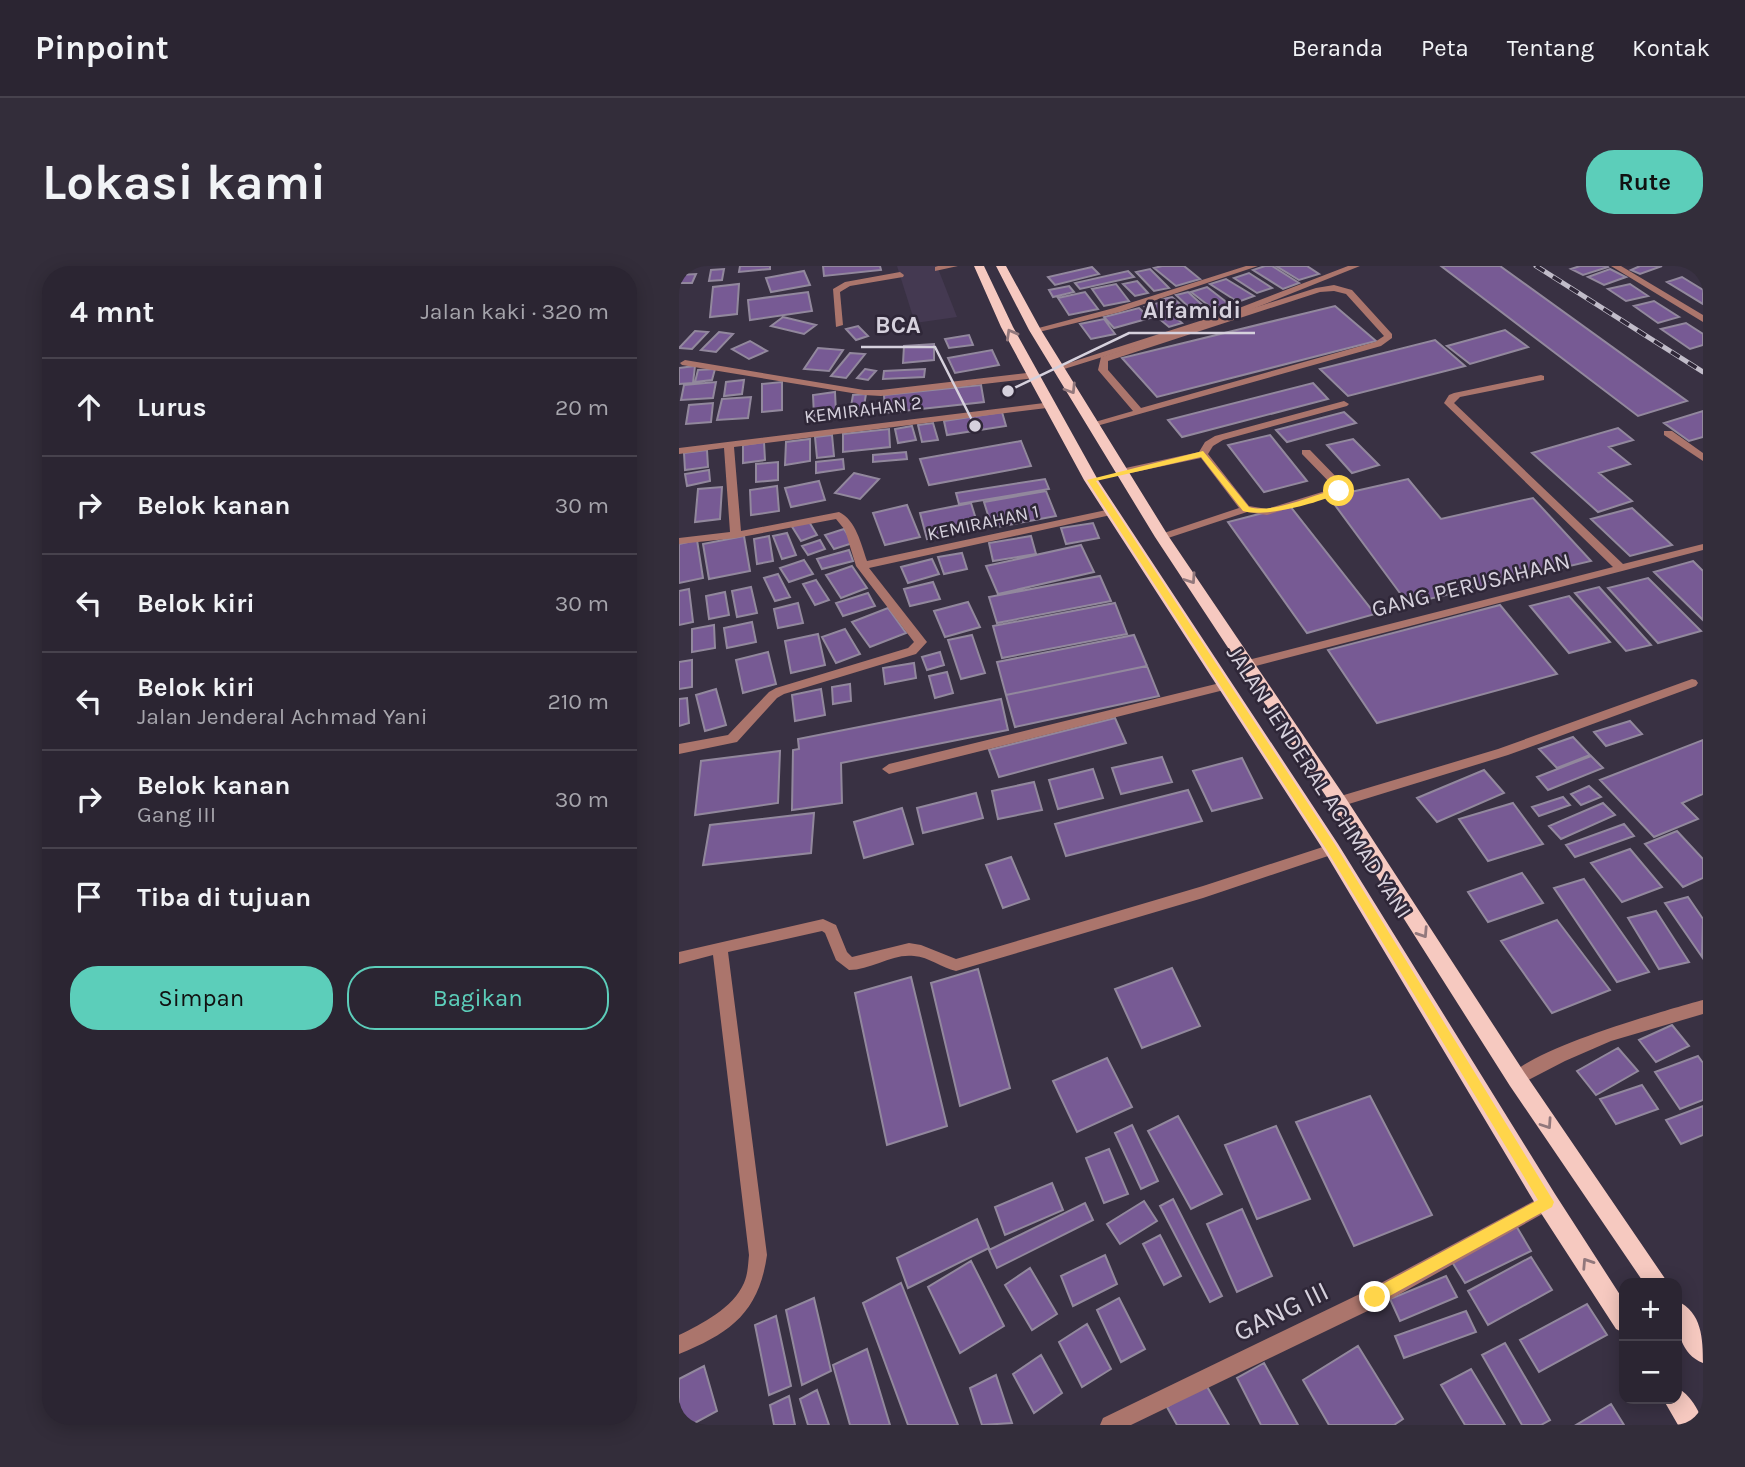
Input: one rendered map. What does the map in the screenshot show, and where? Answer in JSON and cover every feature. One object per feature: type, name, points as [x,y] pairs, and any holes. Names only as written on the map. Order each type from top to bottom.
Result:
[{"type":"main road","name":"JALAN JENDERAL ACHMAD YANI","points":[[979,266],[1007,327],[1052,405],[1106,476],[1162,537],[1339,802],[1517,1079],[1654,1278]]},
{"type":"main road","name":"JALAN JENDERAL ACHMAD YANI","points":[[1005,267],[1035,330],[1093,424],[1106,476],[1111,512],[1332,849],[1547,1202],[1619,1313]]},
{"type":"main road","points":[[1682,1320],[1703,1351]]},
{"type":"main road","points":[[1678,1404],[1692,1425]]},
{"type":"street","points":[[941,268],[954,266]]},
{"type":"street","points":[[1035,330],[1117,310],[1254,266]]},
{"type":"street","points":[[1058,368],[1237,312],[1356,266]]},
{"type":"street","points":[[1615,266],[1703,319]]},
{"type":"street","points":[[839,325],[836,291],[848,284],[900,275]]},
{"type":"street","points":[[1093,424],[1139,412],[1378,344],[1389,336],[1349,292],[1334,288],[1319,290],[1104,359],[1103,370],[1139,412]]},
{"type":"street","points":[[685,363],[860,393],[881,393],[1035,375]]},
{"type":"street","points":[[1541,378],[1457,395],[1452,397],[1449,403],[1622,569]]},
{"type":"street","points":[[1106,476],[1203,454],[1209,444],[1219,438],[1344,404]]},
{"type":"street","name":"KEMIRAHAN 2","points":[[679,451],[1052,405]]},
{"type":"street","points":[[1668,433],[1703,458]]},
{"type":"street","points":[[729,444],[736,535]]},
{"type":"street","points":[[1162,537],[1246,509],[1267,512],[1339,491],[1341,488],[1336,480],[1306,452]]},
{"type":"street","points":[[1203,454],[1246,509]]},
{"type":"street","name":"KEMIRAHAN 1","points":[[862,566],[1111,512]]},
{"type":"street","points":[[679,541],[736,535],[839,515],[850,529],[862,566],[920,641],[917,648],[773,695],[732,739],[679,749]]},
{"type":"street","name":"GANG PERUSAHAAN","points":[[1248,664],[1437,613],[1703,547]]},
{"type":"street","points":[[1339,802],[1503,752],[1692,683]]},
{"type":"street","points":[[889,769],[1224,686]]},
{"type":"street","points":[[679,958],[823,925],[831,929],[841,956],[849,964],[911,949],[923,951],[944,964],[956,965],[1203,892],[1332,849]]},
{"type":"street","points":[[679,1345],[702,1335],[748,1293],[755,1279],[758,1255],[720,947]]},
{"type":"street","points":[[1517,1079],[1545,1061],[1670,1014],[1703,1007]]},
{"type":"street","name":"GANG III","points":[[1110,1425],[1375,1297],[1547,1202]]},
{"type":"shaded area","points":[[897,266],[937,266],[957,317],[915,323]]},
{"type":"building","points":[[740,266],[770,266],[770,269],[739,272]]},
{"type":"building","points":[[823,266],[880,266],[881,270],[824,276]]},
{"type":"building","points":[[1184,266],[1200,279],[1176,286],[1154,268]]},
{"type":"building","points":[[1272,266],[1299,283],[1283,289],[1253,270]]},
{"type":"building","points":[[1276,266],[1307,266],[1319,274],[1299,280]]},
{"type":"building","points":[[1441,266],[1500,266],[1687,401],[1638,416]]},
{"type":"building","points":[[1580,266],[1608,267],[1583,275],[1571,269]]},
{"type":"building","points":[[1640,266],[1662,266],[1640,274],[1631,270]]},
{"type":"building","points":[[1092,267],[1099,274],[1055,285],[1048,277]]},
{"type":"building","points":[[724,269],[722,280],[709,281],[711,270]]},
{"type":"building","points":[[1150,269],[1169,288],[1154,291],[1136,272]]},
{"type":"building","points":[[1610,269],[1626,277],[1604,285],[1588,277]]},
{"type":"building","points":[[804,271],[810,285],[771,292],[766,278]]},
{"type":"building","points":[[1128,271],[1134,277],[1080,289],[1075,283]]},
{"type":"building","points":[[1249,273],[1272,288],[1257,293],[1234,278]]},
{"type":"building","points":[[696,274],[692,283],[679,283],[679,275]]},
{"type":"building","points":[[1682,277],[1703,290],[1703,304],[1667,282]]},
{"type":"building","points":[[1226,279],[1254,296],[1238,302],[1210,284]]},
{"type":"building","points":[[1137,281],[1148,293],[1135,296],[1123,284]]},
{"type":"building","points":[[739,284],[737,314],[710,317],[713,287]]},
{"type":"building","points":[[1116,284],[1129,301],[1104,306],[1092,289]]},
{"type":"building","points":[[1630,284],[1648,296],[1626,301],[1608,289]]},
{"type":"building","points":[[1069,286],[1074,292],[1053,297],[1049,290]]},
{"type":"building","points":[[1207,287],[1229,304],[1213,309],[1191,292]]},
{"type":"building","points":[[808,292],[812,311],[750,320],[748,300]]},
{"type":"building","points":[[1085,292],[1098,309],[1069,315],[1058,298]]},
{"type":"building","points":[[1188,292],[1208,310],[1195,313],[1176,295]]},
{"type":"building","points":[[1172,297],[1195,317],[1185,319],[1163,299]]},
{"type":"building","points":[[1654,301],[1679,317],[1658,323],[1634,306]]},
{"type":"building","points":[[1158,303],[1182,323],[1169,327],[1145,307]]},
{"type":"building","points":[[1335,306],[1376,341],[1157,397],[1122,358]]},
{"type":"building","points":[[1139,308],[1150,318],[1114,328],[1104,317]]},
{"type":"building","points":[[783,317],[816,325],[804,334],[771,326]]},
{"type":"building","points":[[1104,319],[1115,334],[1091,339],[1080,324]]},
{"type":"building","points":[[1686,323],[1703,334],[1703,345],[1690,349],[1661,329]]},
{"type":"building","points":[[858,326],[868,336],[856,340],[846,329]]},
{"type":"building","points":[[1505,330],[1528,347],[1470,364],[1447,346]]},
{"type":"building","points":[[695,331],[708,332],[692,349],[679,348]]},
{"type":"building","points":[[719,332],[733,334],[716,352],[701,350]]},
{"type":"building","points":[[969,335],[973,345],[949,348],[945,339]]},
{"type":"building","points":[[1435,340],[1465,366],[1348,396],[1320,369]]},
{"type":"building","points":[[750,341],[767,351],[749,359],[732,349]]},
{"type":"building","points":[[934,344],[934,360],[903,363],[904,346]]},
{"type":"building","points":[[818,348],[843,350],[829,371],[804,369]]},
{"type":"building","points":[[992,350],[999,365],[955,373],[948,358]]},
{"type":"building","points":[[850,353],[865,354],[846,378],[831,376]]},
{"type":"building","points":[[695,366],[693,383],[679,384],[679,368]]},
{"type":"building","points":[[715,369],[712,380],[695,382],[698,370]]},
{"type":"building","points":[[865,369],[876,371],[868,380],[857,378]]},
{"type":"building","points":[[925,369],[924,377],[883,379],[884,371]]},
{"type":"building","points":[[744,380],[742,394],[724,396],[726,382]]},
{"type":"building","points":[[716,382],[713,398],[681,400],[684,385]]},
{"type":"building","points":[[782,382],[782,410],[762,412],[762,384]]},
{"type":"building","points":[[1313,383],[1328,399],[1182,437],[1168,420]]},
{"type":"building","points":[[981,385],[984,402],[885,413],[884,395]]},
{"type":"building","points":[[835,392],[836,413],[814,416],[813,395]]},
{"type":"building","points":[[866,394],[863,412],[850,412],[853,395]]},
{"type":"building","points":[[751,397],[748,418],[717,420],[722,399]]},
{"type":"building","points":[[713,403],[711,422],[686,424],[689,405]]},
{"type":"building","points":[[1703,411],[1703,437],[1689,441],[1664,423]]},
{"type":"building","points":[[1002,412],[1006,426],[947,435],[944,421]]},
{"type":"building","points":[[1344,412],[1356,423],[1287,442],[1276,430]]},
{"type":"building","points":[[933,423],[938,440],[922,442],[918,425]]},
{"type":"building","points":[[912,426],[916,440],[898,443],[895,429]]},
{"type":"building","points":[[1618,428],[1633,440],[1609,447],[1630,464],[1599,473],[1632,501],[1598,512],[1532,453]]},
{"type":"building","points":[[889,429],[890,447],[843,452],[843,434]]},
{"type":"building","points":[[832,435],[834,456],[817,458],[815,437]]},
{"type":"building","points":[[1270,435],[1307,481],[1264,492],[1228,445]]},
{"type":"building","points":[[810,439],[810,461],[785,465],[786,442]]},
{"type":"building","points":[[1353,439],[1379,465],[1352,473],[1327,445]]},
{"type":"building","points":[[1021,441],[1031,466],[929,485],[920,459]]},
{"type":"building","points":[[764,442],[765,460],[743,463],[743,445]]},
{"type":"building","points":[[707,450],[708,467],[685,470],[684,453]]},
{"type":"building","points":[[906,452],[907,459],[873,462],[873,455]]},
{"type":"building","points":[[843,459],[844,469],[816,473],[816,462]]},
{"type":"building","points":[[778,462],[778,480],[756,482],[756,464]]},
{"type":"building","points":[[709,470],[710,481],[687,486],[685,474]]},
{"type":"building","points":[[854,473],[879,479],[860,499],[835,493]]},
{"type":"building","points":[[1045,479],[1049,489],[959,504],[956,493]]},
{"type":"building","points":[[1408,479],[1441,519],[1533,498],[1591,561],[1408,604],[1329,497]]},
{"type":"building","points":[[819,481],[825,500],[791,507],[785,488]]},
{"type":"building","points":[[777,486],[779,511],[751,515],[750,490]]},
{"type":"building","points":[[722,487],[720,519],[695,522],[698,489]]},
{"type":"building","points":[[1046,491],[1056,516],[992,528],[984,502]]},
{"type":"building","points":[[971,503],[979,529],[927,539],[920,513]]},
{"type":"building","points":[[907,505],[920,537],[885,545],[873,513]]},
{"type":"building","points":[[1290,506],[1375,614],[1307,633],[1228,522]]},
{"type":"building","points":[[1632,508],[1672,545],[1630,556],[1591,519]]},
{"type":"building","points":[[808,520],[817,535],[801,541],[791,525]]},
{"type":"building","points":[[1093,523],[1099,538],[1066,544],[1061,528]]},
{"type":"building","points":[[844,529],[853,543],[834,549],[825,535]]},
{"type":"building","points":[[787,533],[796,555],[782,559],[773,536]]},
{"type":"building","points":[[744,536],[750,571],[709,579],[703,544]]},
{"type":"building","points":[[769,536],[773,561],[757,564],[754,539]]},
{"type":"building","points":[[1031,536],[1036,554],[993,561],[989,543]]},
{"type":"building","points":[[697,540],[703,578],[679,583],[679,544]]},
{"type":"building","points":[[820,540],[825,549],[808,555],[802,546]]},
{"type":"building","points":[[1081,545],[1094,572],[998,594],[986,566]]},
{"type":"building","points":[[849,550],[853,561],[822,569],[817,559]]},
{"type":"building","points":[[962,553],[967,569],[944,574],[938,557]]},
{"type":"building","points":[[932,559],[939,574],[908,583],[901,567]]},
{"type":"building","points":[[804,560],[813,574],[789,582],[780,568]]},
{"type":"building","points":[[1693,561],[1703,571],[1703,620],[1654,572]]},
{"type":"building","points":[[852,566],[867,588],[841,598],[826,575]]},
{"type":"building","points":[[778,574],[790,597],[775,601],[764,578]]},
{"type":"building","points":[[1100,576],[1111,601],[997,623],[989,597]]},
{"type":"building","points":[[1648,578],[1701,631],[1658,643],[1608,588]]},
{"type":"building","points":[[816,580],[829,600],[815,605],[803,584]]},
{"type":"building","points":[[933,582],[940,599],[910,606],[904,589]]},
{"type":"building","points":[[751,587],[757,613],[737,617],[732,591]]},
{"type":"building","points":[[1599,587],[1651,645],[1626,651],[1575,593]]},
{"type":"building","points":[[689,589],[693,622],[679,625],[679,591]]},
{"type":"building","points":[[725,592],[729,615],[709,619],[706,596]]},
{"type":"building","points":[[868,593],[875,606],[843,616],[836,603]]},
{"type":"building","points":[[1569,596],[1610,642],[1569,653],[1530,606]]},
{"type":"building","points":[[968,602],[980,627],[945,637],[934,611]]},
{"type":"building","points":[[798,603],[803,623],[778,628],[774,609]]},
{"type":"building","points":[[1115,603],[1127,634],[1002,658],[993,626]]},
{"type":"building","points":[[1500,605],[1557,674],[1377,723],[1328,650]]},
{"type":"building","points":[[888,608],[906,633],[870,647],[852,622]]},
{"type":"building","points":[[752,622],[756,642],[727,648],[724,628]]},
{"type":"building","points":[[714,625],[715,648],[692,652],[692,629]]},
{"type":"building","points":[[845,629],[860,654],[836,663],[822,637]]},
{"type":"building","points":[[818,634],[825,665],[791,673],[785,641]]},
{"type":"building","points":[[972,635],[985,673],[961,679],[948,640]]},
{"type":"building","points":[[1134,635],[1147,666],[1006,695],[997,662]]},
{"type":"building","points":[[768,652],[776,684],[743,693],[736,660]]},
{"type":"building","points":[[940,652],[944,665],[927,670],[922,657]]},
{"type":"building","points":[[692,660],[692,687],[679,689],[679,662]]},
{"type":"building","points":[[914,663],[916,678],[885,684],[883,668]]},
{"type":"building","points":[[1147,666],[1159,696],[1015,727],[1006,695]]},
{"type":"building","points":[[947,672],[953,693],[935,698],[929,676]]},
{"type":"building","points":[[850,684],[851,701],[833,704],[832,687]]},
{"type":"building","points":[[716,689],[726,725],[705,731],[696,695]]},
{"type":"building","points":[[821,689],[825,715],[795,721],[792,695]]},
{"type":"building","points":[[687,698],[689,723],[679,726],[679,699]]},
{"type":"building","points":[[1001,699],[1008,730],[841,763],[842,803],[792,810],[793,750],[799,749],[798,739]]},
{"type":"building","points":[[1115,718],[1126,743],[999,777],[989,750]]},
{"type":"building","points":[[1630,721],[1642,734],[1606,746],[1594,732]]},
{"type":"building","points":[[1573,737],[1590,755],[1557,768],[1539,749]]},
{"type":"building","points":[[1703,740],[1703,794],[1682,803],[1698,819],[1654,837],[1600,780]]},
{"type":"building","points":[[780,751],[778,803],[695,815],[701,761]]},
{"type":"building","points":[[1591,756],[1603,768],[1548,790],[1537,777]]},
{"type":"building","points":[[1162,757],[1172,782],[1121,794],[1112,768]]},
{"type":"building","points":[[1242,758],[1262,798],[1212,811],[1193,771]]},
{"type":"building","points":[[1093,769],[1103,798],[1058,809],[1049,780]]},
{"type":"building","points":[[1484,770],[1504,793],[1437,822],[1417,798]]},
{"type":"building","points":[[1034,782],[1042,810],[998,819],[992,791]]},
{"type":"building","points":[[1589,786],[1601,797],[1581,805],[1571,794]]},
{"type":"building","points":[[1188,790],[1202,821],[1066,856],[1055,824]]},
{"type":"building","points":[[976,793],[983,818],[923,833],[917,808]]},
{"type":"building","points":[[1563,797],[1570,805],[1539,816],[1532,807]]},
{"type":"building","points":[[1513,803],[1543,844],[1488,861],[1459,819]]},
{"type":"building","points":[[1603,803],[1615,815],[1561,839],[1549,826]]},
{"type":"building","points":[[902,808],[913,844],[864,858],[854,822]]},
{"type":"building","points":[[814,813],[811,853],[703,865],[710,825]]},
{"type":"building","points":[[1624,824],[1634,836],[1575,857],[1566,845]]},
{"type":"building","points":[[1677,831],[1703,859],[1703,878],[1683,887],[1645,844]]},
{"type":"building","points":[[1630,849],[1662,887],[1622,902],[1591,863]]},
{"type":"building","points":[[1011,857],[1029,899],[1003,908],[986,865]]},
{"type":"building","points":[[1522,873],[1543,903],[1488,922],[1468,892]]},
{"type":"building","points":[[1584,879],[1649,972],[1617,982],[1554,888]]},
{"type":"building","points":[[1688,897],[1703,919],[1702,957],[1665,903]]},
{"type":"building","points":[[1656,911],[1689,962],[1659,969],[1628,918]]},
{"type":"building","points":[[1557,920],[1610,990],[1552,1013],[1501,941]]},
{"type":"building","points":[[1172,968],[1200,1026],[1142,1048],[1115,989]]},
{"type":"building","points":[[978,969],[1010,1088],[960,1106],[931,983]]},
{"type":"building","points":[[911,977],[947,1126],[887,1145],[855,993]]},
{"type":"building","points":[[1672,1025],[1689,1046],[1656,1062],[1639,1040]]},
{"type":"building","points":[[1618,1048],[1638,1071],[1596,1095],[1577,1071]]},
{"type":"building","points":[[1698,1056],[1703,1063],[1703,1100],[1680,1109],[1655,1072]]},
{"type":"building","points":[[1107,1058],[1132,1107],[1077,1132],[1053,1081]]},
{"type":"building","points":[[1642,1085],[1658,1109],[1616,1124],[1600,1099]]},
{"type":"building","points":[[1370,1096],[1432,1215],[1354,1246],[1296,1122]]},
{"type":"building","points":[[1703,1106],[1703,1135],[1681,1144],[1666,1120]]},
{"type":"building","points":[[1178,1116],[1222,1194],[1191,1209],[1148,1131]]},
{"type":"building","points":[[1132,1125],[1158,1181],[1141,1189],[1115,1133]]},
{"type":"building","points":[[1276,1126],[1310,1199],[1257,1219],[1225,1145]]},
{"type":"building","points":[[1109,1149],[1128,1194],[1104,1203],[1086,1158]]},
{"type":"building","points":[[1052,1183],[1063,1210],[1005,1235],[995,1207]]},
{"type":"building","points":[[1173,1199],[1222,1296],[1210,1302],[1160,1206]]},
{"type":"building","points":[[1144,1201],[1157,1221],[1120,1244],[1107,1224]]},
{"type":"building","points":[[1085,1203],[1093,1220],[997,1268],[989,1250]]},
{"type":"building","points":[[1242,1209],[1272,1276],[1237,1292],[1207,1224]]},
{"type":"building","points":[[977,1219],[989,1248],[908,1288],[897,1258]]},
{"type":"building","points":[[1515,1224],[1531,1251],[1465,1283],[1449,1257]]},
{"type":"building","points":[[1160,1235],[1181,1276],[1164,1285],[1143,1244]]},
{"type":"building","points":[[1105,1255],[1117,1284],[1073,1306],[1061,1276]]},
{"type":"building","points":[[1531,1257],[1552,1290],[1488,1325],[1468,1291]]},
{"type":"building","points":[[971,1261],[1004,1326],[960,1353],[928,1287]]},
{"type":"building","points":[[1030,1268],[1057,1314],[1032,1330],[1005,1285]]},
{"type":"building","points":[[1446,1276],[1457,1297],[1400,1321],[1390,1299]]},
{"type":"building","points":[[901,1283],[958,1425],[908,1425],[863,1303]]},
{"type":"building","points":[[814,1298],[831,1371],[802,1385],[786,1310]]},
{"type":"building","points":[[1119,1298],[1145,1349],[1121,1362],[1097,1310]]},
{"type":"building","points":[[1587,1304],[1607,1335],[1539,1372],[1520,1340]]},
{"type":"building","points":[[1466,1311],[1476,1332],[1404,1358],[1395,1336]]},
{"type":"building","points":[[776,1316],[791,1386],[769,1395],[755,1325]]},
{"type":"building","points":[[1087,1324],[1111,1369],[1082,1387],[1059,1342]]},
{"type":"building","points":[[1505,1343],[1550,1420],[1541,1425],[1522,1425],[1482,1355]]},
{"type":"building","points":[[1358,1346],[1403,1419],[1394,1425],[1329,1425],[1303,1380]]},
{"type":"building","points":[[867,1349],[890,1425],[850,1425],[833,1365]]},
{"type":"building","points":[[1041,1355],[1062,1393],[1034,1413],[1013,1374]]},
{"type":"building","points":[[1264,1363],[1298,1425],[1261,1425],[1237,1378]]},
{"type":"building","points":[[704,1366],[717,1411],[691,1425],[679,1425],[679,1379]]},
{"type":"building","points":[[1471,1369],[1505,1425],[1465,1425],[1441,1385]]},
{"type":"building","points":[[996,1375],[1012,1423],[982,1425],[970,1388]]},
{"type":"building","points":[[1205,1383],[1229,1425],[1177,1425],[1167,1407]]},
{"type":"building","points":[[817,1390],[829,1425],[808,1425],[800,1399]]},
{"type":"building","points":[[789,1396],[795,1425],[774,1425],[770,1405]]},
{"type":"building","points":[[1611,1404],[1624,1425],[1576,1425]]},
{"type":"railway","points":[[1536,266],[1703,372]]},
{"type":"place","name":"Alfamidi","points":[[1008,391]]},
{"type":"place","name":"BCA","points":[[975,426]]},
{"type":"route","points":[[1339,491],[1267,512],[1253,511],[1246,509],[1203,454],[1091,480],[1332,849],[1547,1202],[1375,1297]]}]
